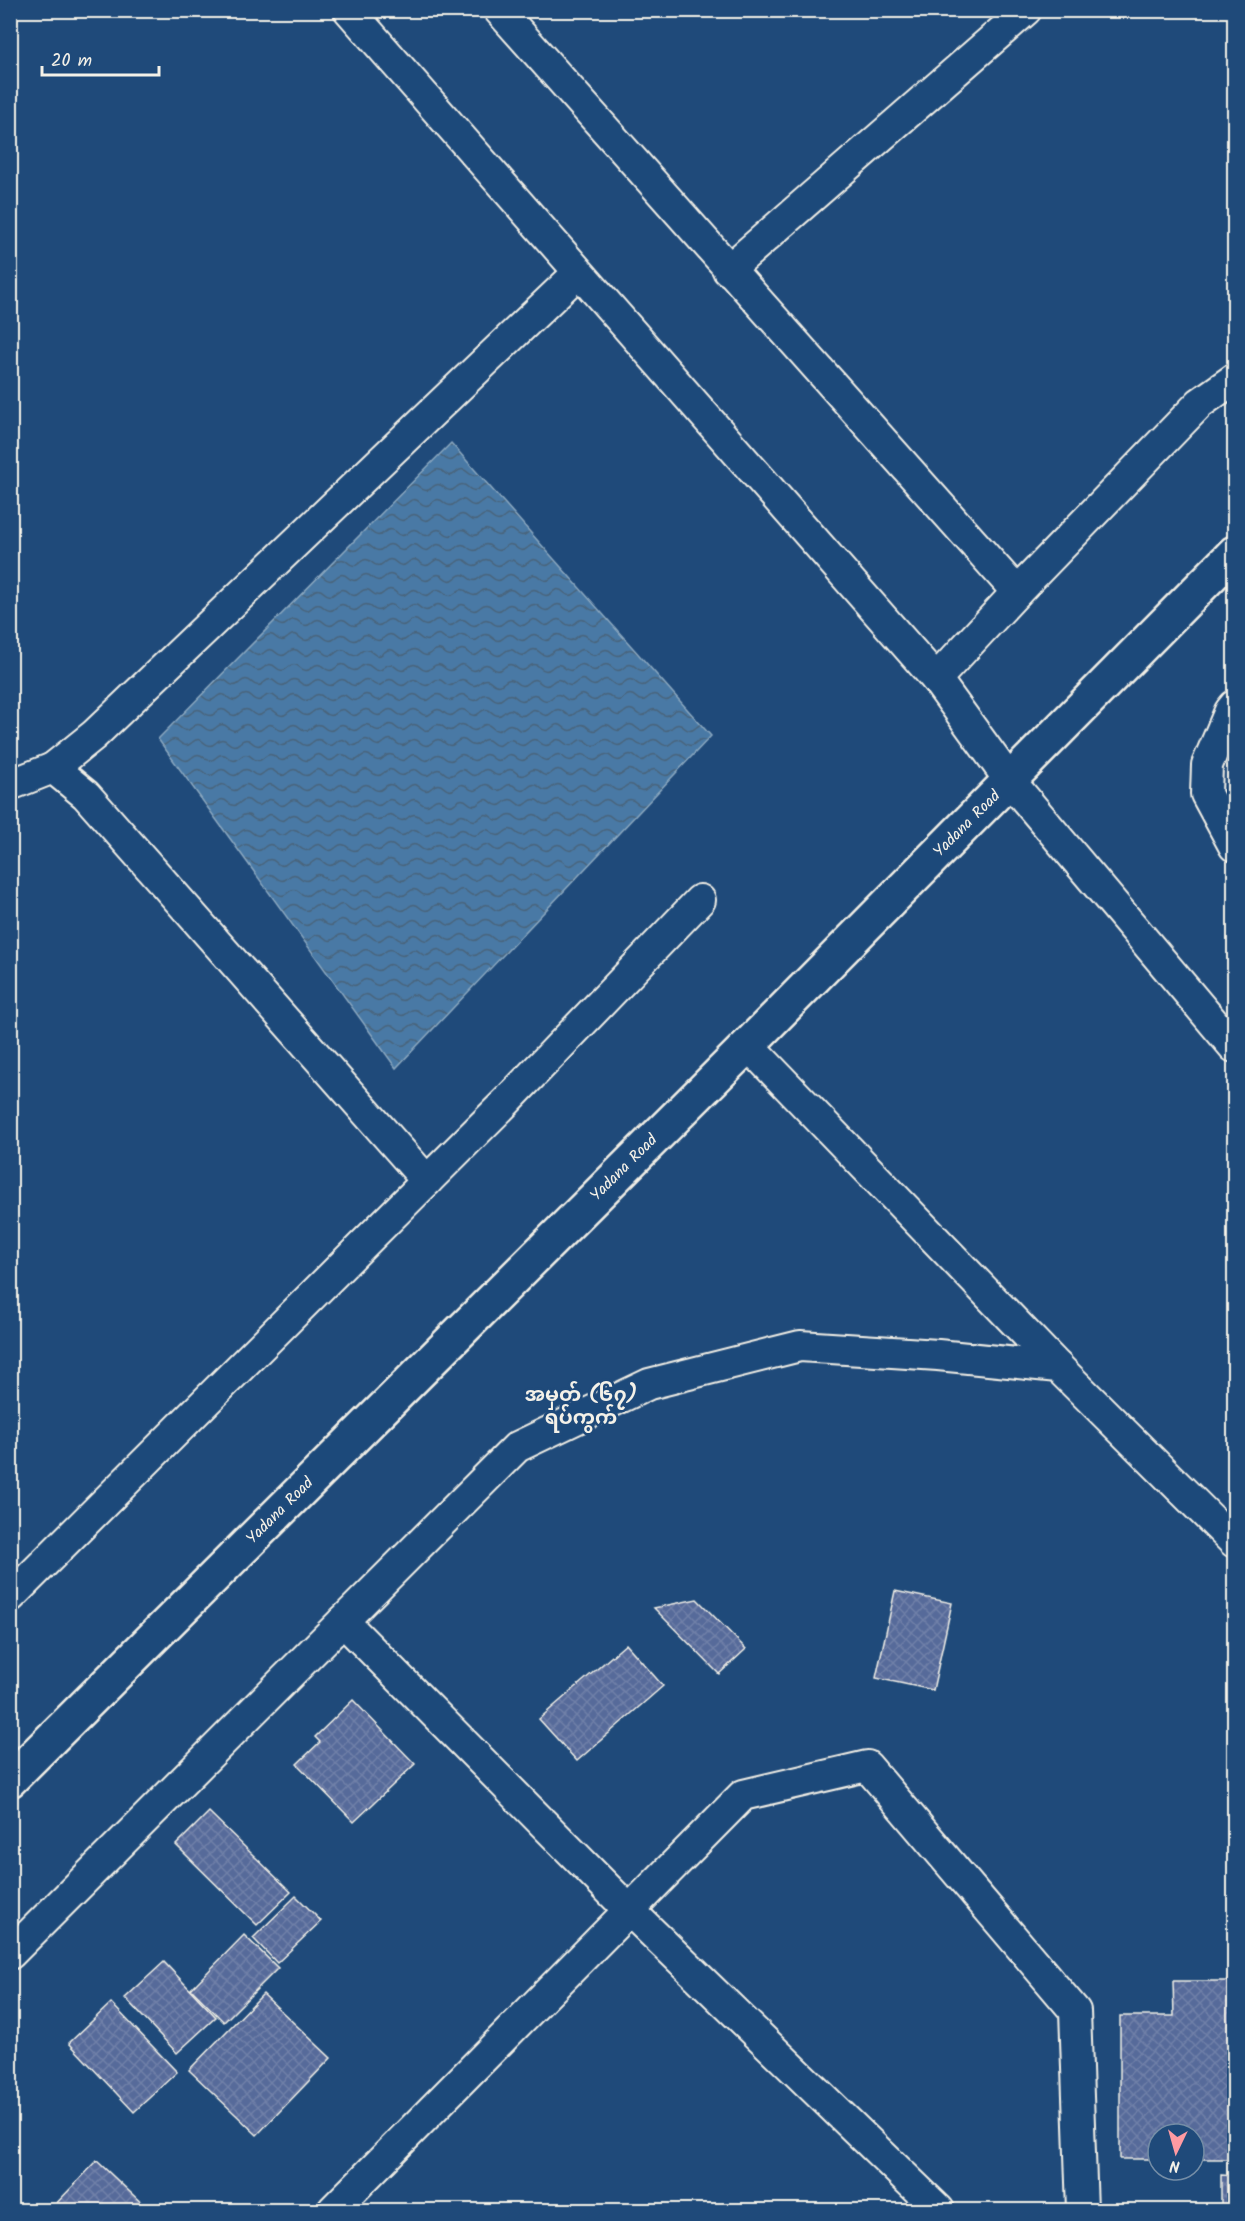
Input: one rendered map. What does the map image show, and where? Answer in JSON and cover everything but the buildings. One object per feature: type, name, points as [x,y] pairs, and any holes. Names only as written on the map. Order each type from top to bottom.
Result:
[{"type":"main road","name":"Yadana Road","points":[[10,1780],[748,1045],[1234,553]]},
{"type":"street","points":[[349,10],[936,679],[1010,781],[1234,1047]]},
{"type":"street","points":[[499,10],[1017,592]]},
{"type":"street","points":[[728,270],[1026,10]]},
{"type":"street","points":[[10,785],[53,768],[94,735],[579,273]]},
{"type":"street","points":[[936,679],[1200,403],[1234,379]]},
{"type":"street","points":[[1234,706],[1207,765],[1206,794],[1234,846]]},
{"type":"street","points":[[53,768],[86,795],[427,1181]]},
{"type":"street","points":[[10,1598],[427,1181],[700,900]]},
{"type":"street","points":[[748,1045],[1058,1367],[1234,1542]]},
{"type":"street","points":[[10,1954],[517,1447],[649,1384],[800,1346],[938,1355],[1058,1367]]},
{"type":"street","points":[[343,1621],[629,1910],[939,2211]]},
{"type":"street","points":[[333,2211],[743,1795],[867,1766],[1075,2011],[1082,2211]]},
{"type":"water","points":[[451,443],[711,736],[396,1068],[158,739]]},
{"type":"district","name":"အမှတ် (၆၇) ရပ်ကွက်","points":[[581,1408]]}]
